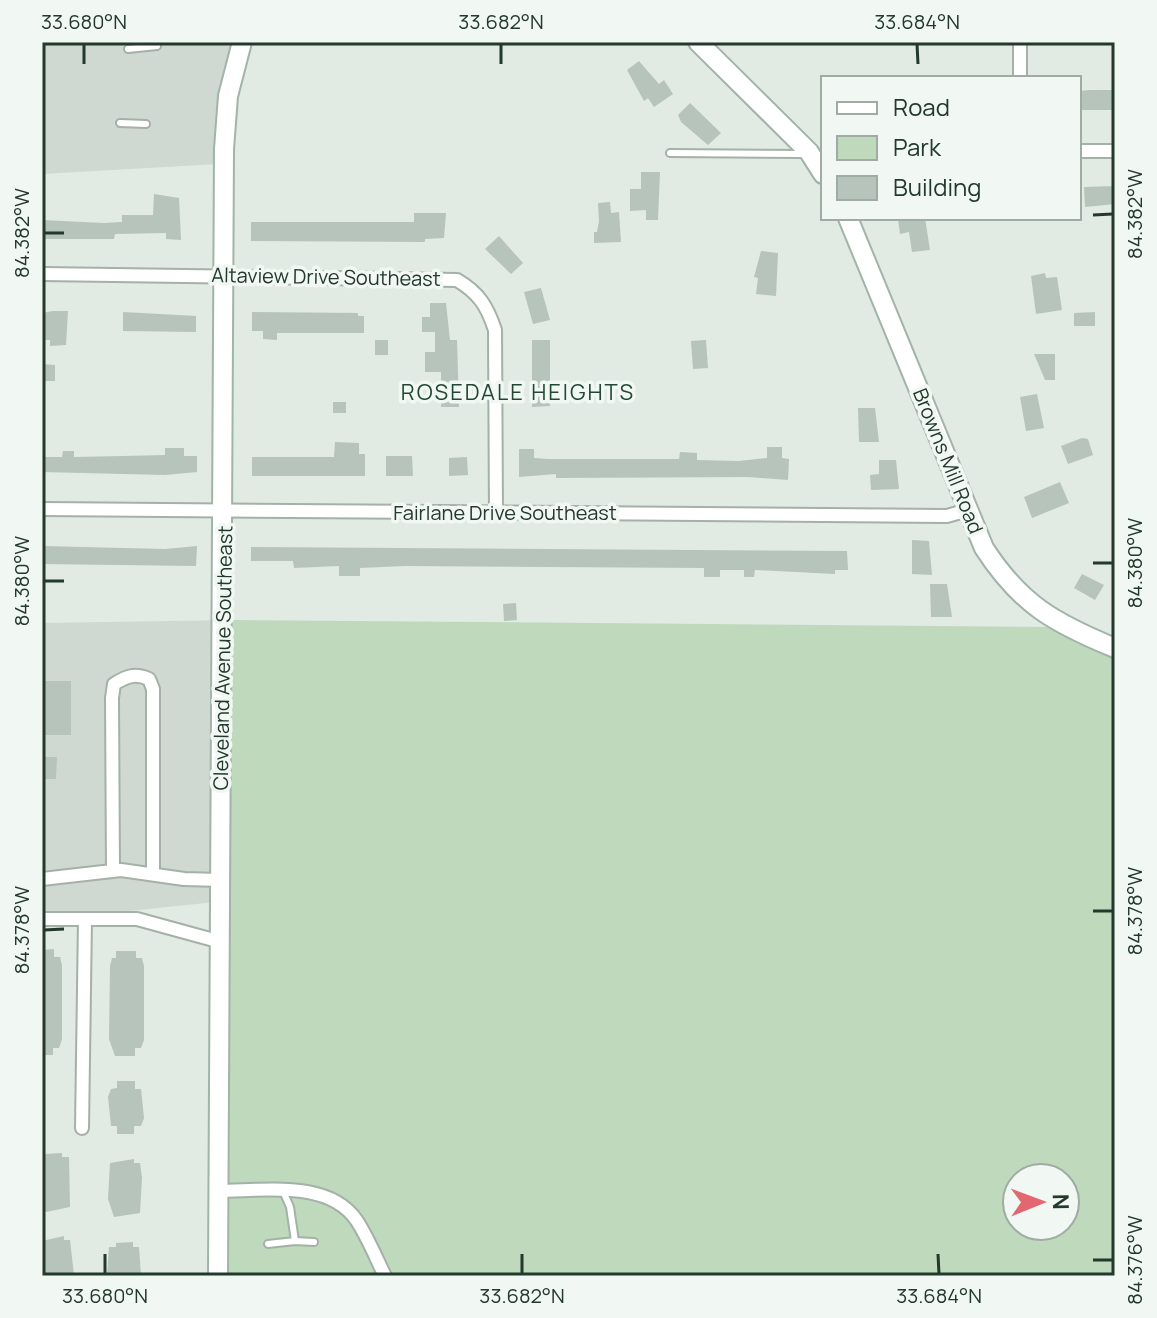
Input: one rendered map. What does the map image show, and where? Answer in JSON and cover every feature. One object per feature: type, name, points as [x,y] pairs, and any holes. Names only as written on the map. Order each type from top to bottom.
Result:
[{"type":"main road","name":"Cleveland Avenue Southeast","points":[[218,1276],[225,511],[224,149],[228,96],[242,42]]},
{"type":"main road","points":[[698,42],[814,153]]},
{"type":"main road","name":"Browns Mill Road","points":[[849,220],[984,548],[1002,575],[1025,600],[1053,621],[1115,648]]},
{"type":"street","points":[[1020,42],[1020,76]]},
{"type":"street","points":[[1081,151],[1115,151]]},
{"type":"street","name":"Altaview Drive Southeast","points":[[42,274],[444,277],[472,288],[486,304],[495,330],[496,513]]},
{"type":"street","name":"Fairlane Drive Southeast","points":[[42,509],[947,516],[968,510]]},
{"type":"street","points":[[113,871],[112,698],[114,684],[126,676],[139,675],[149,679],[153,689],[153,872]]},
{"type":"street","points":[[42,879],[113,871],[221,880]]},
{"type":"street","points":[[42,919],[137,919],[221,942]]},
{"type":"street","points":[[82,1128],[85,919]]},
{"type":"street","points":[[218,1191],[309,1192],[336,1199],[356,1219],[385,1276]]},
{"type":"lane","points":[[128,49],[157,46]]},
{"type":"lane","points":[[120,123],[146,124]]},
{"type":"lane","points":[[670,153],[814,153]]},
{"type":"lane","points":[[283,1191],[290,1207],[295,1241]]},
{"type":"lane","points":[[268,1244],[314,1242]]},
{"type":"shaded area","points":[[42,42],[246,42],[218,164],[42,174]]},
{"type":"shaded area","points":[[231,620],[220,761],[216,902],[42,920],[42,623]]},
{"type":"green space","points":[[231,620],[1059,627],[1115,648],[1115,1276],[214,1276],[220,761]]},
{"type":"building","points":[[639,61],[659,84],[664,80],[673,94],[654,107],[648,98],[644,101],[627,70]]},
{"type":"building","points":[[1115,90],[1115,110],[1081,110],[1081,91]]},
{"type":"building","points":[[690,103],[721,133],[708,145],[681,122],[678,115]]},
{"type":"building","points":[[641,172],[660,172],[658,220],[646,220],[646,210],[630,211],[630,189],[641,189]]},
{"type":"building","points":[[1115,186],[1115,204],[1085,207],[1084,187]]},
{"type":"building","points":[[154,194],[179,198],[181,240],[166,239],[166,233],[115,234],[114,239],[42,239],[42,220],[104,223],[122,222],[122,215],[153,215]]},
{"type":"building","points":[[610,202],[611,213],[619,212],[621,242],[594,243],[594,232],[597,232],[599,221],[598,203]]},
{"type":"building","points":[[414,213],[446,213],[444,238],[425,239],[425,242],[251,241],[251,222],[414,222]]},
{"type":"building","points":[[898,220],[925,220],[930,250],[912,252],[909,232],[900,234]]},
{"type":"building","points":[[499,236],[523,263],[511,274],[485,249]]},
{"type":"building","points":[[761,251],[778,253],[776,296],[756,294],[758,278],[754,277]]},
{"type":"building","points":[[1045,273],[1046,278],[1057,277],[1062,310],[1036,314],[1031,276]]},
{"type":"building","points":[[541,288],[550,320],[533,324],[524,292]]},
{"type":"building","points":[[430,303],[446,303],[450,340],[457,340],[459,407],[441,407],[441,372],[425,372],[425,352],[435,352],[435,332],[422,332],[422,317],[430,317]]},
{"type":"building","points":[[68,311],[66,345],[50,346],[50,340],[42,340],[42,313]]},
{"type":"building","points":[[123,312],[196,316],[196,332],[123,331]]},
{"type":"building","points":[[252,312],[358,313],[358,316],[364,316],[364,333],[277,333],[277,340],[263,339],[263,331],[252,331]]},
{"type":"building","points":[[1095,312],[1095,326],[1074,326],[1074,313]]},
{"type":"building","points":[[375,340],[388,340],[388,355],[375,355]]},
{"type":"building","points":[[532,340],[550,340],[550,406],[532,407]]},
{"type":"building","points":[[706,340],[708,368],[693,369],[691,341]]},
{"type":"building","points":[[1034,354],[1055,354],[1055,380],[1045,380]]},
{"type":"building","points":[[42,364],[55,365],[55,381],[42,381]]},
{"type":"building","points":[[1037,394],[1044,428],[1026,431],[1020,397]]},
{"type":"building","points":[[333,402],[346,402],[346,413],[333,413]]},
{"type":"building","points":[[858,408],[875,408],[879,442],[859,442]]},
{"type":"building","points":[[1082,438],[1088,439],[1093,455],[1068,464],[1061,446]]},
{"type":"building","points":[[335,442],[359,443],[359,454],[365,454],[365,476],[252,476],[252,457],[334,457]]},
{"type":"building","points":[[767,447],[782,447],[782,458],[789,459],[788,480],[748,477],[556,478],[556,474],[519,477],[519,449],[534,449],[534,458],[548,459],[679,459],[680,452],[697,453],[697,460],[739,461],[767,458]]},
{"type":"building","points":[[165,448],[184,448],[184,456],[197,456],[197,472],[165,475],[42,472],[42,457],[62,457],[63,451],[74,451],[74,457],[165,455]]},
{"type":"building","points":[[386,456],[412,456],[413,476],[386,476]]},
{"type":"building","points":[[467,457],[468,475],[449,476],[449,458]]},
{"type":"building","points":[[879,460],[896,460],[899,489],[871,490],[870,475],[879,474]]},
{"type":"building","points":[[1060,482],[1069,503],[1032,518],[1024,497]]},
{"type":"building","points":[[912,540],[929,541],[932,575],[912,574]]},
{"type":"building","points":[[43,546],[165,549],[197,546],[196,566],[43,564]]},
{"type":"building","points":[[251,547],[847,551],[848,570],[835,570],[835,574],[755,570],[754,577],[744,577],[744,570],[720,570],[720,577],[704,577],[704,568],[405,566],[360,568],[360,576],[339,576],[339,566],[294,568],[293,561],[251,561]]},
{"type":"building","points":[[1082,574],[1104,585],[1095,600],[1074,588]]},
{"type":"building","points":[[930,584],[947,584],[952,617],[931,617]]},
{"type":"building","points":[[516,603],[517,620],[504,621],[503,604]]},
{"type":"building","points":[[42,681],[71,681],[71,735],[42,735]]},
{"type":"building","points":[[42,757],[57,757],[56,779],[42,779]]},
{"type":"building","points":[[54,949],[54,957],[60,957],[62,965],[62,1039],[59,1048],[53,1048],[53,1055],[42,1055],[42,950]]},
{"type":"building","points":[[116,951],[136,951],[136,958],[142,958],[144,966],[144,1040],[141,1048],[135,1048],[135,1056],[115,1056],[109,1039],[110,966],[112,958],[116,958]]},
{"type":"building","points":[[117,1081],[135,1081],[135,1089],[141,1089],[144,1118],[141,1126],[134,1126],[134,1134],[117,1134],[117,1126],[111,1126],[108,1097],[111,1089],[117,1088]]},
{"type":"building","points":[[62,1153],[62,1157],[69,1157],[70,1207],[46,1212],[42,1208],[42,1158],[45,1154]]},
{"type":"building","points":[[134,1159],[134,1163],[140,1163],[142,1178],[140,1213],[114,1217],[108,1199],[110,1163]]},
{"type":"building","points":[[64,1236],[64,1240],[70,1240],[74,1275],[42,1276],[42,1241]]},
{"type":"building","points":[[133,1242],[133,1247],[139,1247],[141,1276],[107,1276],[109,1247],[116,1247],[116,1243]]},
{"type":"district","name":"ROSEDALE HEIGHTS","points":[[518,392]]}]
